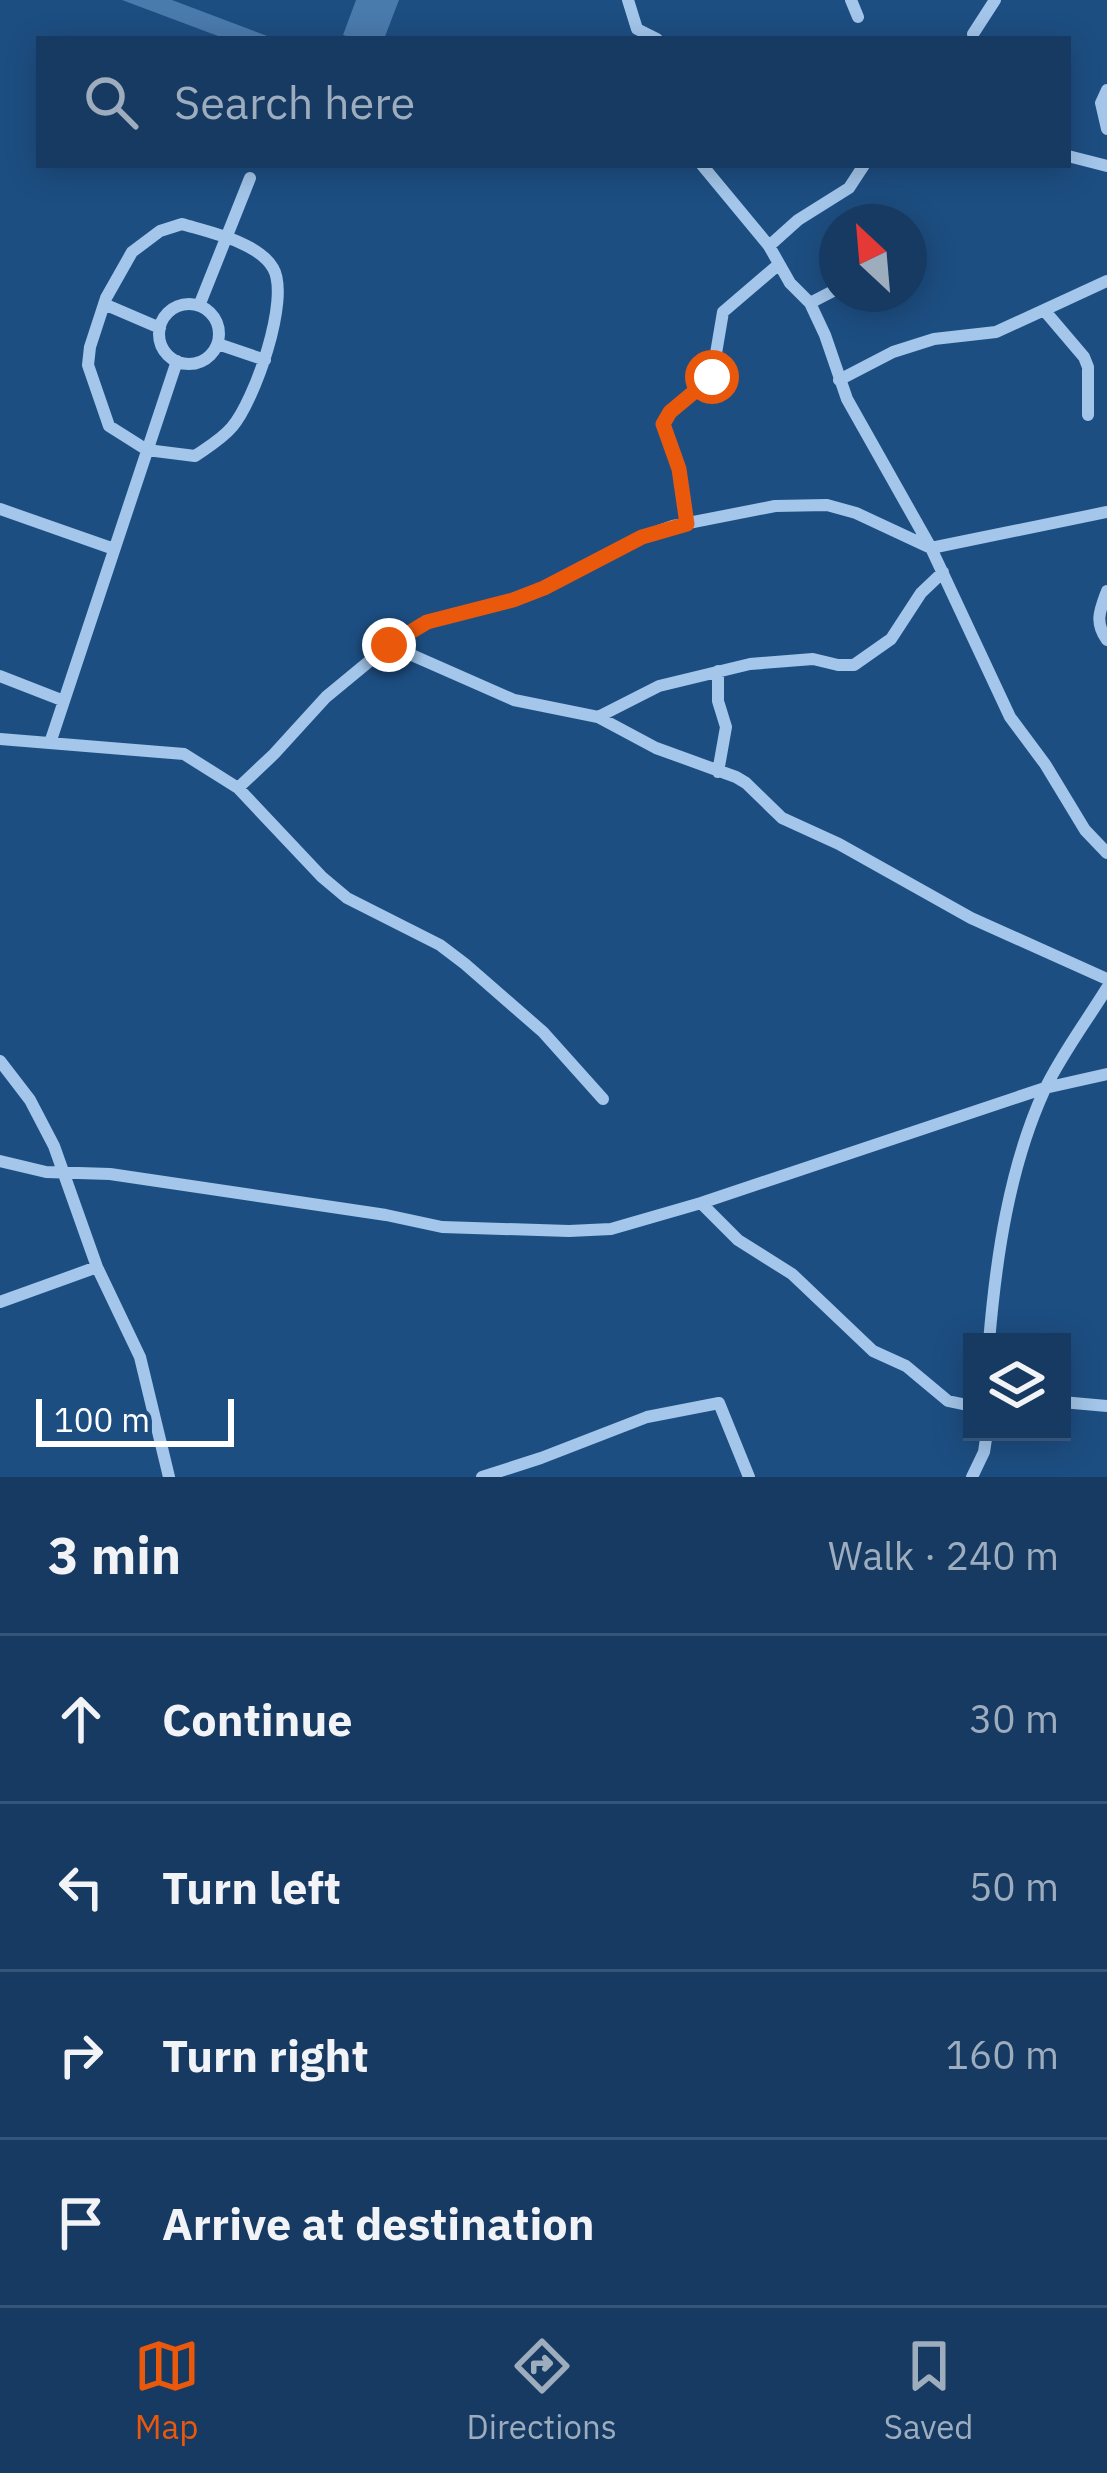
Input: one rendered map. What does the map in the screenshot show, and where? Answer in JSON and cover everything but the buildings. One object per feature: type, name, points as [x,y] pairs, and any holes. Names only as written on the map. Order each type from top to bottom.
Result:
[{"type":"street","points":[[628,0],[638,34]]},
{"type":"street","points":[[851,0],[858,17]]},
{"type":"street","points":[[973,34],[994,0]]},
{"type":"street","points":[[1107,90],[1101,103],[1107,129]]},
{"type":"street","points":[[1071,157],[1107,166]]},
{"type":"street","points":[[704,168],[810,303],[839,380],[931,548],[1010,717],[1085,830],[1107,853]]},
{"type":"street","points":[[769,246],[797,220],[849,188],[862,168]]},
{"type":"street","points":[[199,306],[250,178]]},
{"type":"street","points":[[182,224],[263,255],[276,271],[277,310],[265,360],[234,425],[195,456],[147,450],[109,426],[88,365],[104,304],[132,252],[160,231],[182,224]]},
{"type":"street","points":[[687,524],[679,469],[664,420],[712,377],[726,307],[778,265]]},
{"type":"street","points":[[839,380],[893,352],[934,339],[995,332],[1107,281]]},
{"type":"street","points":[[810,303],[819,298]]},
{"type":"street","points":[[104,304],[160,328]]},
{"type":"street","points":[[189,304],[199,306],[218,325],[218,344],[206,359],[177,362],[163,347],[160,328],[171,311],[189,304]]},
{"type":"street","points":[[1044,310],[1084,357],[1088,415]]},
{"type":"street","points":[[218,344],[265,360]]},
{"type":"street","points":[[50,743],[177,362]]},
{"type":"street","points":[[238,788],[326,697],[389,645],[427,622],[544,588],[642,537],[776,506],[827,505],[931,548],[1107,512]]},
{"type":"street","points":[[0,509],[114,549]]},
{"type":"street","points":[[598,717],[659,686],[750,664],[813,658],[854,665],[891,639],[921,593],[943,572]]},
{"type":"street","points":[[1107,591],[1098,615],[1098,627],[1107,640]]},
{"type":"street","points":[[389,645],[514,700],[598,717],[656,748],[746,783],[782,818],[1107,984],[1045,1088],[1017,1164],[989,1333]]},
{"type":"street","points":[[718,671],[718,701],[725,727],[718,772]]},
{"type":"street","points":[[0,676],[64,700]]},
{"type":"street","points":[[0,739],[184,754],[238,788],[347,898],[440,945],[466,964],[543,1032],[603,1099]]},
{"type":"street","points":[[0,1061],[30,1100],[54,1146],[97,1267],[140,1357],[169,1477]]},
{"type":"street","points":[[0,1161],[26,1169],[110,1174],[442,1227],[611,1228],[701,1204],[1045,1088],[1107,1074]]},
{"type":"street","points":[[701,1204],[738,1240],[792,1274],[874,1351],[906,1366],[948,1401],[963,1404]]},
{"type":"street","points":[[0,1302],[97,1267]]},
{"type":"street","points":[[482,1477],[647,1417],[719,1403],[749,1477]]},
{"type":"street","points":[[1071,1403],[1107,1406]]},
{"type":"street","points":[[972,1477],[986,1441]]},
{"type":"route","points":[[389,645],[427,622],[513,600],[642,537],[687,524],[679,469],[663,424],[670,412],[712,377]]}]
